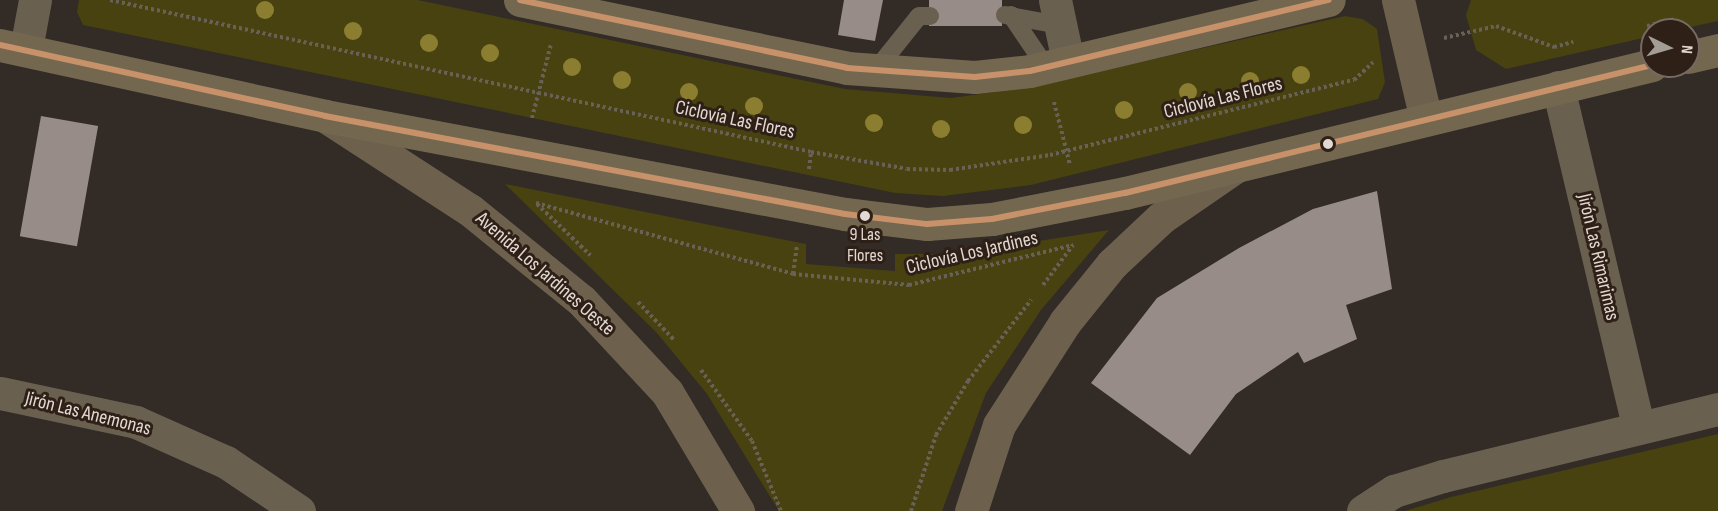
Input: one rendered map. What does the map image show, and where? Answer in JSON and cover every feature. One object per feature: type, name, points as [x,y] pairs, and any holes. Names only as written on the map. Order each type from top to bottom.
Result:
[{"type":"main road","points":[[520,0],[875,71],[975,76],[1057,64],[1329,0]]},
{"type":"main road","points":[[1398,0],[1426,119]]},
{"type":"main road","points":[[13,47],[325,116],[845,214],[927,224],[992,219],[1079,202],[1640,68]]},
{"type":"main road","points":[[1700,54],[1718,50]]},
{"type":"main road","name":"Avenida Los Jardines Oeste","points":[[325,116],[470,210],[582,301],[667,392],[738,511]]},
{"type":"main road","points":[[971,511],[999,425],[1065,322],[1112,264],[1161,218],[1237,165]]},
{"type":"street","points":[[13,47],[35,0]]},
{"type":"street","points":[[1057,12],[1057,64]]},
{"type":"street","name":"Jirón Las Rimarimas","points":[[1558,87],[1638,426]]},
{"type":"street","name":"Jirón Las Anemonas","points":[[0,393],[136,422],[226,462],[299,511]]},
{"type":"street","points":[[1363,511],[1394,491],[1443,476],[1638,426],[1718,409]]},
{"type":"lane","points":[[1057,12],[1006,15],[1057,64]]},
{"type":"lane","points":[[875,71],[919,16],[930,16]]},
{"type":"path","name":"Ciclovía Las Flores","points":[[110,0],[908,169],[950,170],[1066,151],[1354,80],[1376,60]]},
{"type":"path","points":[[523,153],[560,8]]},
{"type":"path","points":[[1681,18],[1685,17]]},
{"type":"path","points":[[1470,31],[1496,26],[1554,46],[1576,42]]},
{"type":"path","points":[[1057,64],[1066,151],[1079,202]]},
{"type":"path","name":"Ciclovía Los Jardines","points":[[536,203],[793,274],[909,285],[1073,245],[957,399],[936,435],[912,511]]},
{"type":"shaded area","points":[[79,0],[418,0],[845,89],[951,98],[1030,87],[1345,16],[1363,19],[1377,29],[1385,82],[1378,99],[1031,185],[943,196],[895,193],[83,25],[77,12]]},
{"type":"shaded area","points":[[1471,0],[1718,0],[1718,21],[1700,25],[1700,18],[1640,18],[1640,39],[1506,69],[1476,50],[1466,15]]},
{"type":"shaded area","points":[[505,184],[806,244],[806,264],[895,271],[895,254],[954,254],[1109,230],[1041,310],[986,393],[942,511],[779,511],[707,394],[657,333]]},
{"type":"shaded area","points":[[1718,434],[1718,511],[1405,511],[1451,497]]},
{"type":"building","points":[[844,0],[883,0],[875,41],[838,35]]},
{"type":"building","points":[[929,0],[1002,0],[1002,26],[929,26]]},
{"type":"building","points":[[41,116],[98,126],[77,246],[20,236]]},
{"type":"building","points":[[1377,191],[1392,289],[1346,305],[1357,339],[1304,363],[1298,352],[1236,394],[1190,455],[1091,383],[1157,298],[1239,248],[1313,209]]},
{"type":"transit line","points":[[520,0],[847,68],[975,77],[1030,71],[1329,0]]},
{"type":"transit line","points":[[0,45],[325,116],[845,214],[927,224],[992,219],[1125,193],[1640,68]]},
{"type":"place","name":"9 Las Flores","points":[[865,216]]}]
